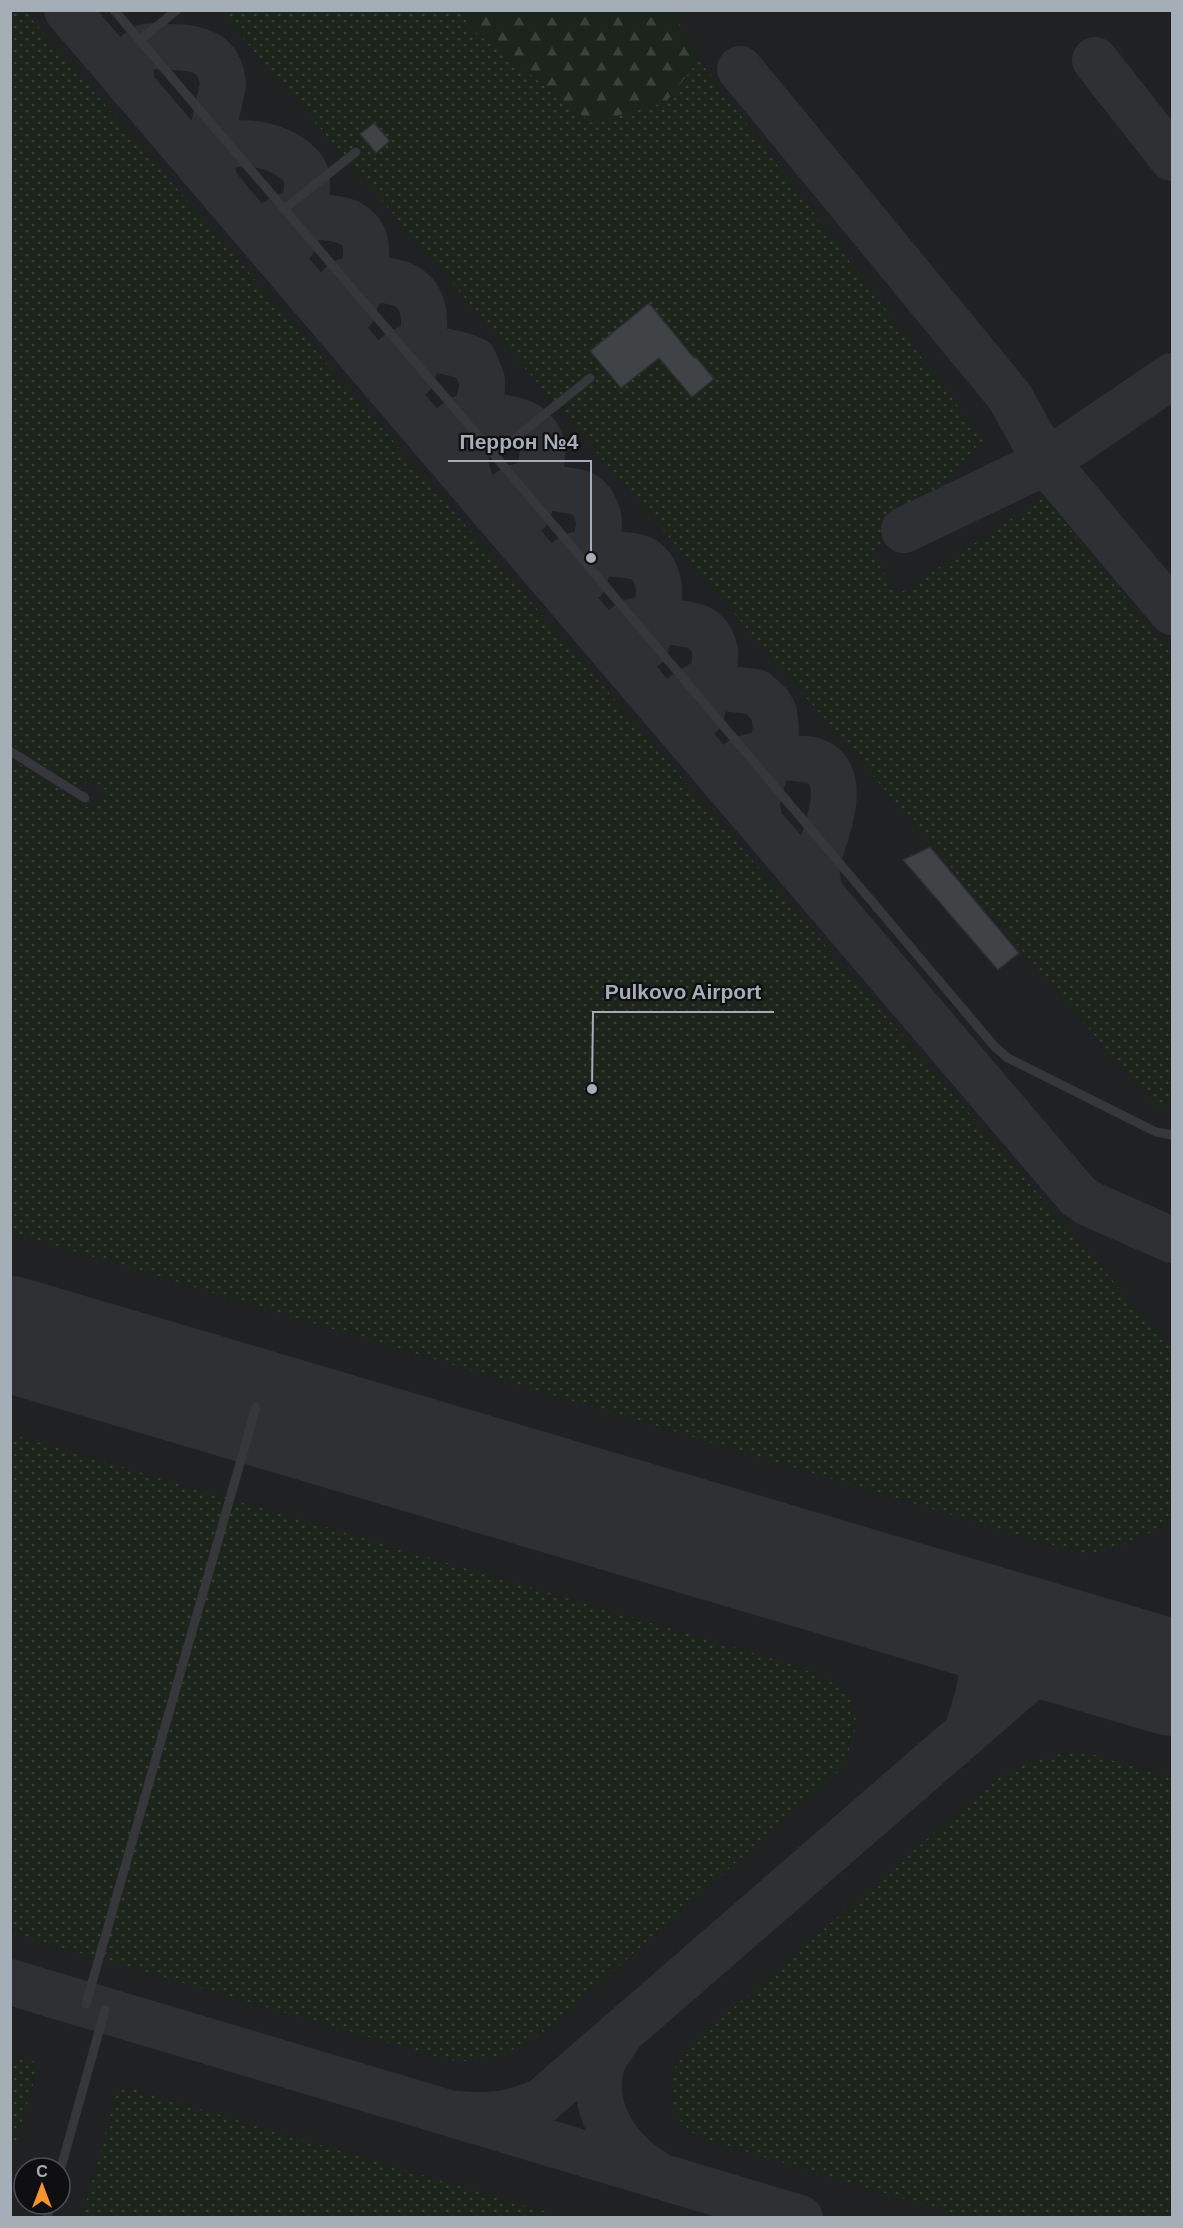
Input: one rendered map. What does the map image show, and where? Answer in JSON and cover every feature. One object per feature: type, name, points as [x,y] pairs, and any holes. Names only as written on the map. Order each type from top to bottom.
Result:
[{"type":"lane","points":[[114,10],[494,454],[995,1047],[1008,1058],[1156,1132],[1173,1135]]},
{"type":"lane","points":[[140,40],[177,10]]},
{"type":"lane","points":[[284,208],[356,152]]},
{"type":"lane","points":[[494,454],[590,378]]},
{"type":"lane","points":[[10,751],[85,798]]},
{"type":"lane","points":[[86,2004],[256,1407]]},
{"type":"lane","points":[[64,2156],[105,2010]]},
{"type":"shaded area","points":[[11,11],[1172,11],[1172,2217],[11,2218]]},
{"type":"green space","points":[[24,10],[1172,1350],[1172,1522],[1125,1544],[1088,1554],[1066,1549],[11,1232],[11,759],[92,810],[106,790],[90,778],[81,789],[11,744],[10,11]]},
{"type":"green space","points":[[220,11],[461,11],[470,28],[666,102],[699,60],[983,440],[871,554],[899,594],[1044,497],[1172,655],[1172,1106],[1155,1106]]},
{"type":"green space","points":[[461,11],[684,11],[679,23],[699,60],[666,102],[592,123],[470,28]]},
{"type":"green space","points":[[10,1434],[797,1666],[822,1677],[846,1693],[855,1713],[850,1747],[841,1769],[555,2023],[518,2047],[492,2057],[478,2060],[448,2060],[11,1933]]},
{"type":"green space","points":[[1066,1753],[1094,1755],[1172,1778],[1172,2217],[965,2217],[708,2140],[687,2128],[675,2111],[672,2095],[673,2077],[678,2062],[700,2037],[993,1782],[1028,1763]]},
{"type":"green space","points":[[10,2055],[39,2063],[11,2161]]},
{"type":"green space","points":[[119,2085],[563,2217],[82,2217]]},
{"type":"building","points":[[374,123],[390,141],[376,153],[360,134]]},
{"type":"building","points":[[649,303],[714,379],[692,397],[659,358],[621,388],[590,351]]},
{"type":"building","points":[[930,847],[1019,953],[998,970],[903,860]]},
{"type":"taxiway","points":[[67,10],[1078,1196],[1090,1204],[1172,1240]]},
{"type":"taxiway","points":[[133,88],[131,76],[133,59],[140,50],[146,47],[198,50],[212,58],[218,65],[223,85],[208,153],[210,178]]},
{"type":"taxiway","points":[[1095,60],[1172,158]]},
{"type":"taxiway","points":[[740,69],[1010,397],[1046,462],[1172,612]]},
{"type":"taxiway","points":[[216,184],[212,166],[217,153],[228,146],[243,143],[260,145],[292,158],[302,168],[307,180],[304,204],[292,244]]},
{"type":"taxiway","points":[[274,253],[273,230],[281,218],[289,215],[332,218],[354,226],[365,242],[366,258],[353,310]]},
{"type":"taxiway","points":[[332,321],[330,309],[332,298],[337,289],[346,281],[386,280],[411,290],[419,299],[424,324],[423,338],[411,377]]},
{"type":"taxiway","points":[[389,388],[388,375],[391,362],[405,350],[412,348],[435,350],[474,360],[482,380],[482,389],[466,453],[465,464],[471,484]]},
{"type":"taxiway","points":[[904,530],[1046,462],[1172,376]]},
{"type":"taxiway","points":[[449,429],[462,418],[477,415],[515,420],[535,432],[542,448],[542,455],[538,480],[528,512]]},
{"type":"taxiway","points":[[506,525],[505,499],[517,487],[537,485],[578,492],[586,496],[597,513],[599,527],[584,580]]},
{"type":"taxiway","points":[[564,593],[561,579],[562,569],[566,561],[573,556],[592,552],[635,556],[646,561],[651,566],[658,582],[659,596],[645,647]]},
{"type":"taxiway","points":[[623,662],[620,636],[630,623],[649,619],[701,629],[708,635],[715,651],[713,675],[701,715]]},
{"type":"taxiway","points":[[684,734],[677,714],[678,705],[686,693],[699,685],[756,692],[769,704],[774,712],[776,730],[756,805],[761,824]]},
{"type":"taxiway","points":[[740,761],[753,756],[766,755],[812,760],[824,767],[831,777],[834,790],[833,805],[816,868],[821,895]]},
{"type":"taxiway","points":[[959,1615],[975,1631],[983,1654],[981,1681],[967,1731]]},
{"type":"taxiway","points":[[456,2114],[500,2114],[542,2101],[1034,1674],[1076,1660],[1114,1660],[1172,1654]]},
{"type":"taxiway","points":[[10,1982],[800,2218]]},
{"type":"taxiway","points":[[619,2036],[604,2059],[599,2076],[602,2109],[617,2138],[640,2163],[654,2172]]},
{"type":"runway","points":[[10,1334],[1172,1678]]},
{"type":"place","name":"Перрон №4","points":[[591,558]]},
{"type":"place","name":"Pulkovo Airport","points":[[592,1089]]}]
